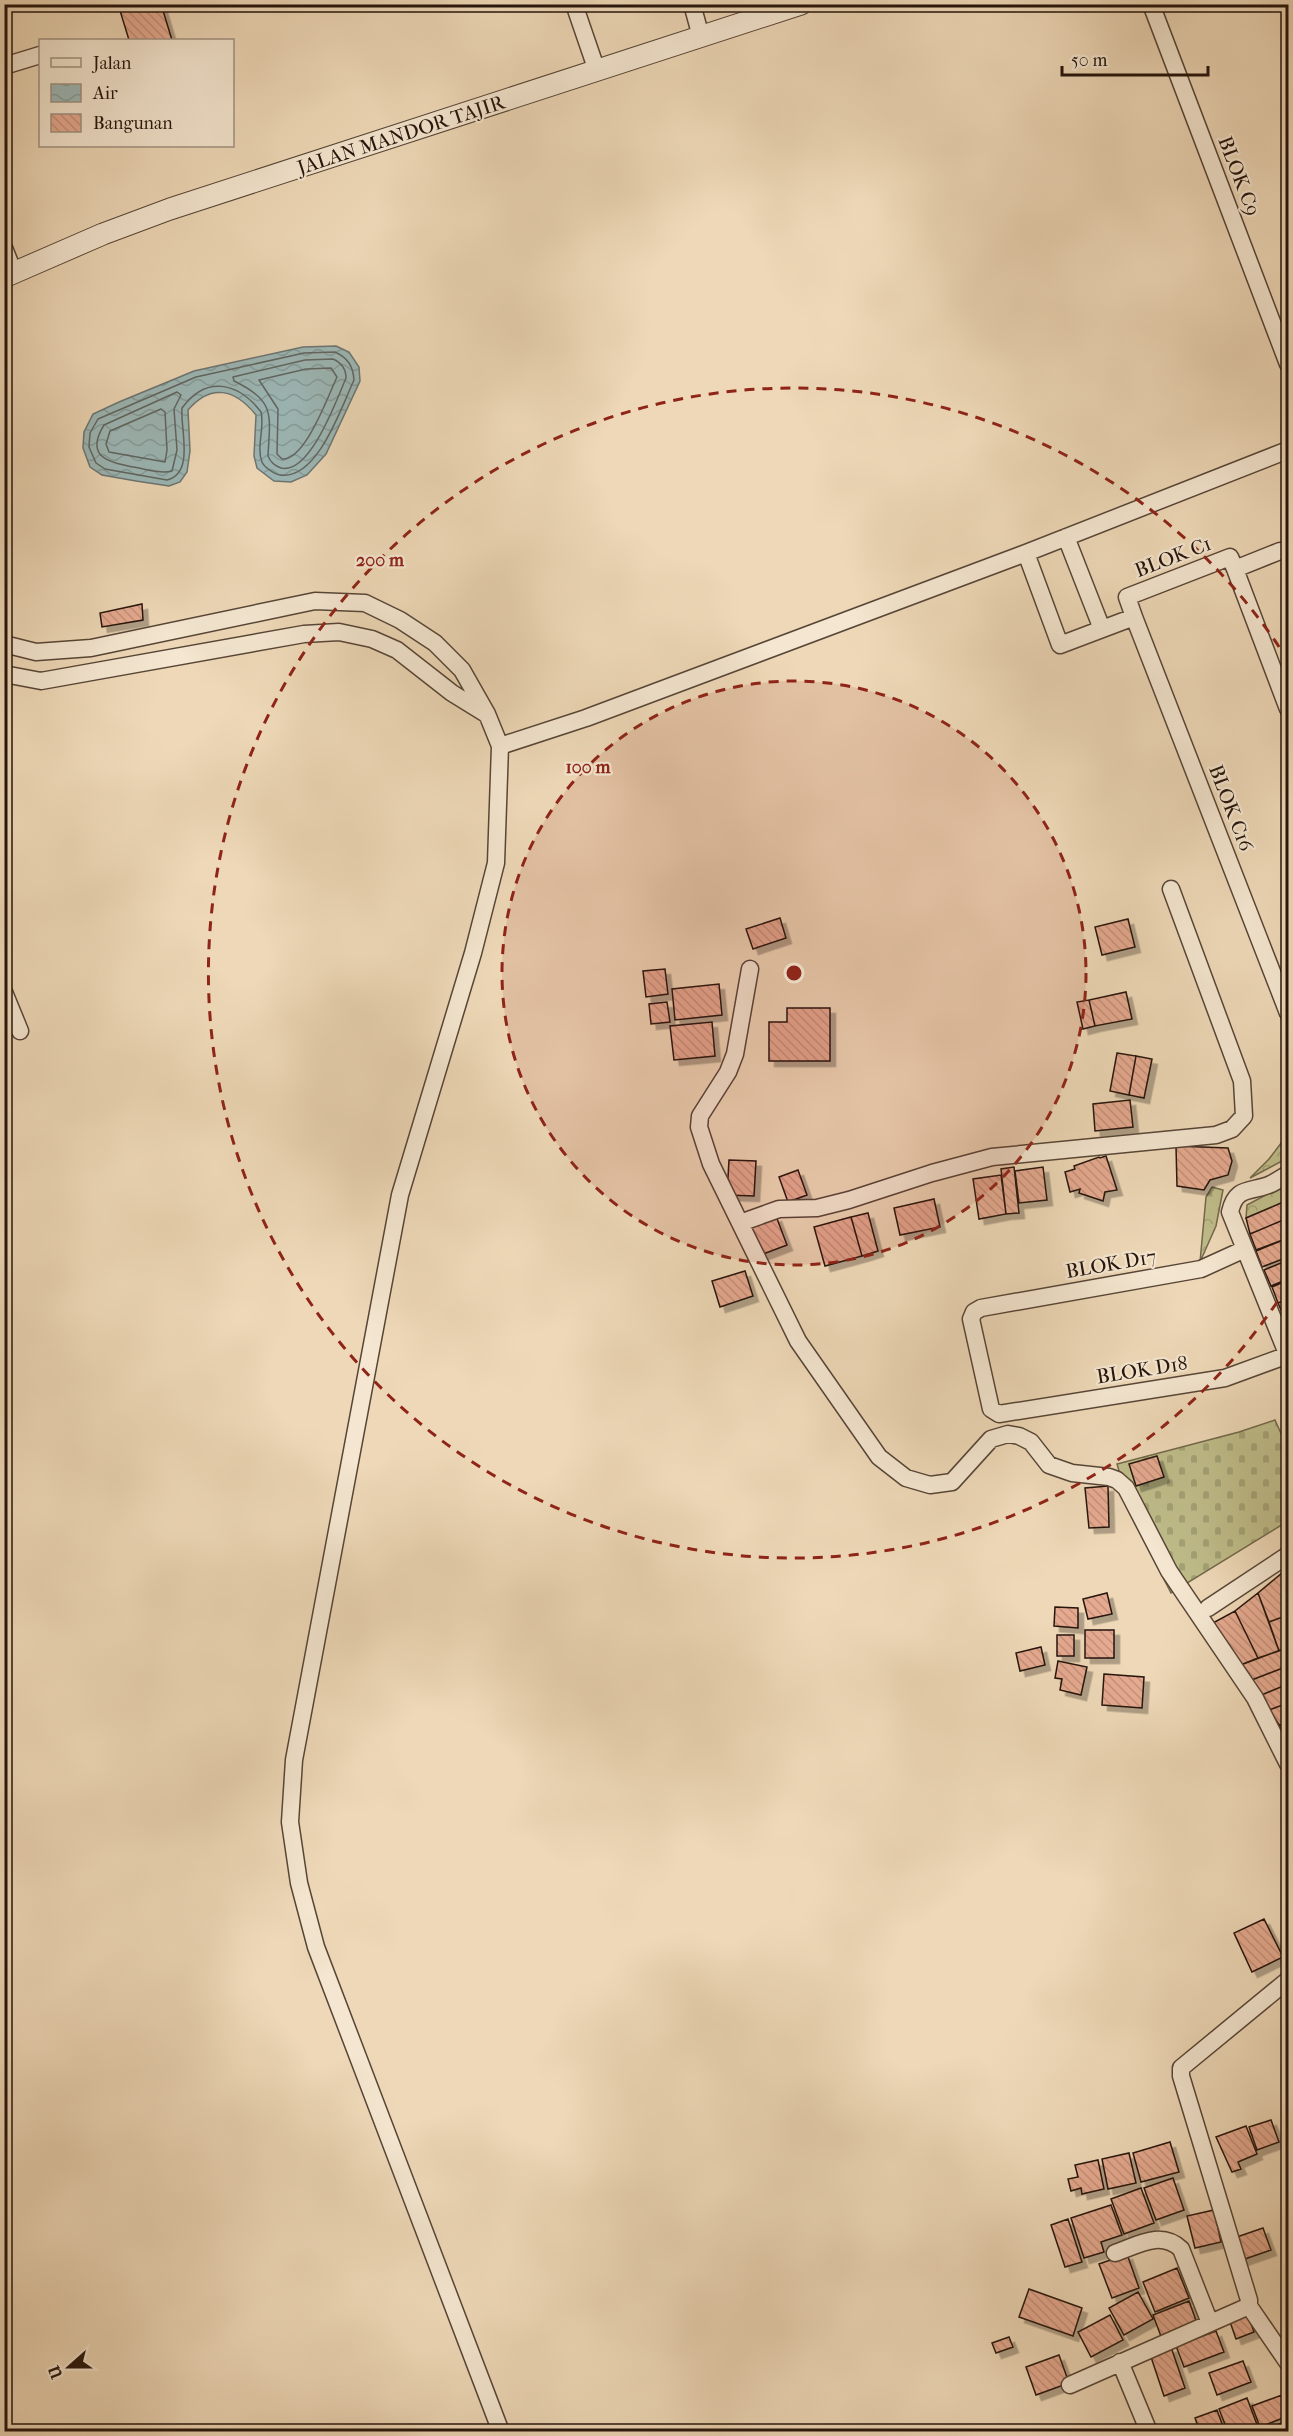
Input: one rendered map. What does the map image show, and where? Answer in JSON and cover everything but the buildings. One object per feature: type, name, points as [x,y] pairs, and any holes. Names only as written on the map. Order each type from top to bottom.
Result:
[{"type":"street","points":[[574,4],[597,71]]},
{"type":"street","points":[[692,4],[701,37]]},
{"type":"street","name":"JALAN MANDOR TAJIR","points":[[9,275],[103,234],[170,209],[801,4]]},
{"type":"street","name":"BLOK C9","points":[[1151,4],[1288,363]]},
{"type":"street","points":[[4,66],[39,55]]},
{"type":"street","points":[[4,248],[9,275]]},
{"type":"street","points":[[500,746],[586,718],[1026,553],[1288,450]]},
{"type":"street","points":[[1066,537],[1102,629]]},
{"type":"street","name":"BLOK C1","points":[[1134,617],[1127,597],[1230,557],[1235,569],[1280,551]]},
{"type":"street","points":[[1026,553],[1060,645],[1134,617]]},
{"type":"street","points":[[1235,569],[1288,709]]},
{"type":"street","points":[[4,644],[36,652],[91,648],[315,601],[365,603],[400,620],[435,643],[462,670],[487,714],[500,746],[496,863],[473,953],[400,1195],[294,1760],[290,1822],[299,1883],[316,1947],[501,2432]]},
{"type":"street","name":"BLOK C16","points":[[1134,617],[1288,1013]]},
{"type":"street","points":[[4,674],[41,681],[304,634],[339,632],[372,639],[397,650],[457,697],[487,714]]},
{"type":"street","points":[[740,1223],[779,1209],[817,1208],[849,1200],[932,1173],[992,1157],[1194,1138],[1232,1129],[1244,1116],[1242,1081],[1171,889]]},
{"type":"street","points":[[750,969],[735,1054],[728,1072],[700,1116],[699,1127],[711,1164],[798,1341],[879,1457],[906,1478],[930,1485],[952,1482],[991,1439],[1008,1434],[1031,1442],[1049,1465],[1072,1473],[1117,1480],[1126,1488],[1169,1571],[1255,1698],[1288,1764]]},
{"type":"street","points":[[4,992],[20,1031]]},
{"type":"street","points":[[1288,1174],[1271,1184],[1242,1192],[1233,1200],[1230,1212],[1288,1355]]},
{"type":"street","name":"BLOK D17","points":[[999,1414],[991,1409],[971,1319],[974,1312],[981,1308],[1201,1269],[1245,1249]]},
{"type":"street","name":"BLOK D18","points":[[999,1414],[1225,1378],[1288,1355]]},
{"type":"street","points":[[1208,1608],[1288,1555]]},
{"type":"street","points":[[1288,1980],[1181,2068],[1181,2076],[1246,2289],[1249,2306],[1288,2364]]},
{"type":"street","points":[[1115,2253],[1158,2238],[1173,2241],[1181,2249],[1210,2323]]},
{"type":"street","points":[[1070,2385],[1249,2306]]},
{"type":"street","points":[[1120,2362],[1149,2432]]},
{"type":"green space","points":[[1288,1134],[1286,1159],[1250,1178],[1269,1159]]},
{"type":"green space","points":[[1288,1183],[1288,1201],[1246,1218],[1247,1205]]},
{"type":"green space","points":[[1212,1187],[1223,1190],[1216,1226],[1200,1262],[1206,1197]]},
{"type":"green space","points":[[1275,1420],[1288,1449],[1288,1521],[1171,1593],[1133,1519],[1117,1464],[1239,1432]]},
{"type":"water","points":[[336,346],[349,352],[359,367],[360,381],[326,454],[307,475],[291,482],[274,481],[257,468],[254,456],[256,415],[240,399],[223,393],[205,396],[188,410],[190,451],[187,472],[180,482],[169,486],[136,481],[102,475],[90,467],[83,448],[84,432],[93,414],[194,371],[303,347]]}]
